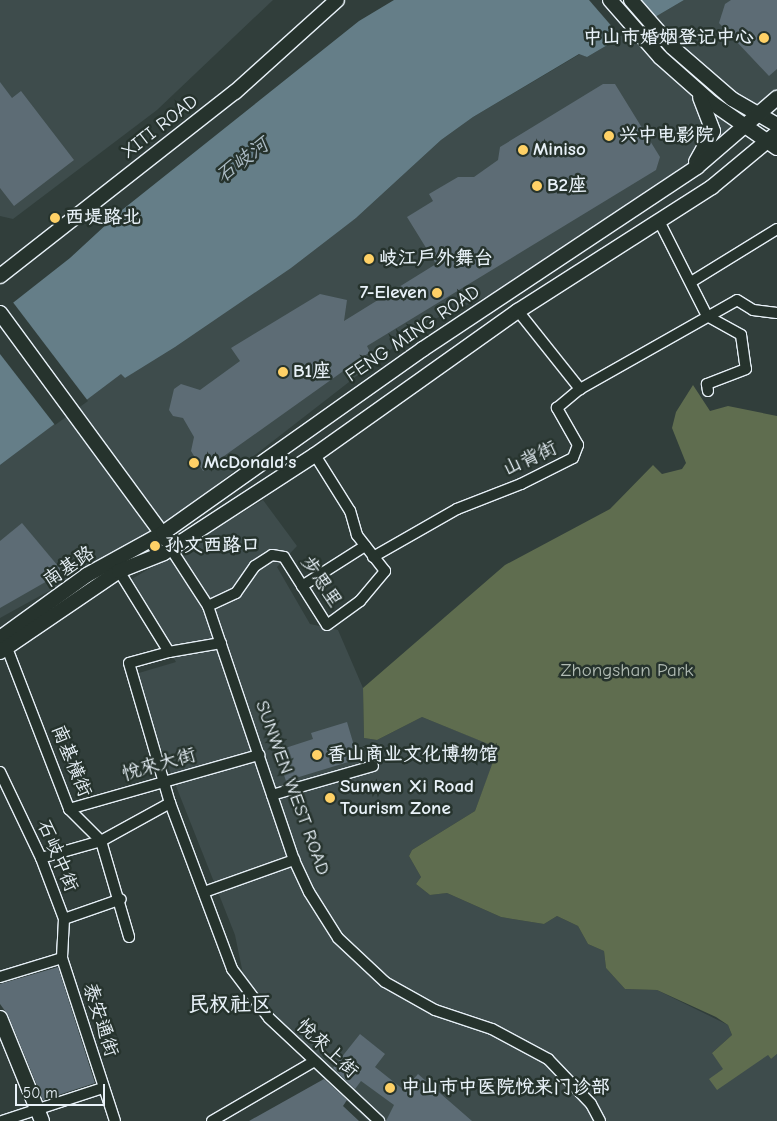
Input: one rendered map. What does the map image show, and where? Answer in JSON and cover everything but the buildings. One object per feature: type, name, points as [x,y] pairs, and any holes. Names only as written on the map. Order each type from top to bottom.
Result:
[{"type":"main road","points":[[610,0],[660,57],[691,84],[747,128],[775,140]]},
{"type":"main road","points":[[631,0],[672,47],[732,99],[777,125]]},
{"type":"main road","name":"XITI ROAD","points":[[0,276],[235,92],[334,2]]},
{"type":"main road","points":[[673,183],[699,159],[713,131],[707,107],[691,84]]},
{"type":"main road","name":"FENG MING ROAD","points":[[163,533],[400,365],[673,183],[747,128],[777,98]]},
{"type":"main road","points":[[171,549],[315,455],[518,311],[712,187],[775,140]]},
{"type":"main road","name":"SUNWEN WEST ROAD","points":[[0,313],[163,533],[171,549]]},
{"type":"main road","name":"南基路","points":[[2,646],[87,575],[163,533]]},
{"type":"main road","name":"南基路","points":[[2,646],[119,571],[171,549]]},
{"type":"main road","points":[[0,1018],[42,1121]]},
{"type":"street","points":[[659,221],[707,316],[741,335],[747,361],[746,369],[707,384],[708,391]]},
{"type":"street","points":[[691,282],[777,229]]},
{"type":"street","name":"山背街","points":[[373,557],[457,509],[521,484],[573,458],[578,445],[557,408],[580,389],[737,300],[753,310],[777,313]]},
{"type":"street","points":[[518,311],[580,389]]},
{"type":"street","name":"步思里","points":[[208,606],[236,594],[255,566],[272,555],[284,557],[327,625],[360,601],[386,571],[357,535],[350,512],[315,455]]},
{"type":"street","points":[[302,586],[365,546]]},
{"type":"street","name":"SUNWEN WEST ROAD","points":[[171,549],[208,606],[294,860],[309,892],[338,938],[385,982],[436,1010],[492,1029],[548,1059],[591,1104],[600,1121]]},
{"type":"street","points":[[119,571],[169,652],[222,643]]},
{"type":"street","name":"南基橫街","points":[[2,646],[69,808],[101,841],[121,900],[130,937]]},
{"type":"street","name":"悅來上街","points":[[169,652],[129,663],[170,804],[232,969],[269,1018],[313,1062],[379,1121]]},
{"type":"street","name":"悅來大街","points":[[69,808],[259,755]]},
{"type":"street","points":[[272,795],[373,766]]},
{"type":"street","name":"石岐中街","points":[[0,772],[41,858],[64,919],[62,958]]},
{"type":"street","points":[[41,858],[101,841],[170,804]]},
{"type":"street","points":[[204,892],[294,860]]},
{"type":"street","points":[[64,919],[121,900]]},
{"type":"street","points":[[0,977],[62,958]]},
{"type":"street","name":"泰安通街","points":[[62,958],[115,1121]]},
{"type":"street","points":[[212,1121],[313,1062]]},
{"type":"street","points":[[2,1121],[36,1108],[103,1088]]},
{"type":"shaded area","points":[[0,0],[273,0],[157,110],[13,219],[0,216]]},
{"type":"shaded area","points":[[684,0],[777,0],[777,90],[701,156],[521,282],[425,323],[193,503],[127,548],[0,618],[0,465],[121,373],[125,378],[356,218],[441,140],[473,117],[580,54],[587,57]]},
{"type":"shaded area","name":"Sunwen Xi Road Tourism Zone","points":[[263,500],[297,546],[277,567],[310,624],[338,630],[363,688],[364,738],[377,740],[422,717],[499,748],[475,811],[412,850],[409,856],[421,877],[416,884],[430,895],[447,893],[501,917],[544,924],[557,916],[578,926],[588,944],[604,951],[606,968],[625,989],[657,990],[728,1025],[732,1035],[712,1053],[768,1055],[771,1059],[777,1054],[777,1121],[368,1121],[250,1008],[235,935],[132,675],[176,662],[127,582]]},
{"type":"green space","name":"Zhongshan Park","points":[[693,385],[710,411],[728,406],[777,416],[777,1054],[771,1059],[768,1055],[717,1090],[709,1079],[723,1069],[712,1053],[732,1035],[728,1025],[716,1017],[657,990],[625,989],[606,968],[604,951],[588,944],[578,926],[557,916],[544,924],[501,917],[447,893],[430,895],[416,884],[421,877],[409,856],[412,850],[475,811],[498,748],[422,717],[377,740],[364,738],[363,688],[505,565],[610,509],[653,465],[662,474],[682,469],[686,463],[672,428],[676,412]]},
{"type":"water","name":"石岐河","points":[[394,0],[684,0],[587,57],[579,54],[473,117],[441,140],[356,218],[291,268],[175,347],[125,378],[121,374],[0,465],[0,313],[70,258],[122,210],[359,21]]},
{"type":"pier","points":[[589,0],[638,0],[654,18],[621,37]]},
{"type":"pier","points":[[12,301],[88,401],[55,425],[0,354],[0,310]]},
{"type":"place","name":"中山市婚姻登记中心","points":[[764,38]]},
{"type":"place","name":"兴中电影院","points":[[609,136]]},
{"type":"place","name":"Miniso","points":[[523,150]]},
{"type":"place","name":"B2座","points":[[537,186]]},
{"type":"place","name":"西堤路北","points":[[55,218]]},
{"type":"place","name":"岐江户外舞台","points":[[369,259]]},
{"type":"place","name":"7-Eleven","points":[[437,293]]},
{"type":"place","name":"B1座","points":[[283,372]]},
{"type":"place","name":"McDonald's","points":[[194,463]]},
{"type":"place","name":"孙文西路口","points":[[155,546]]},
{"type":"place","name":"香山商业文化博物馆","points":[[317,755]]},
{"type":"place","name":"Sunwen Xi Road Tourism Zone","points":[[330,798]]},
{"type":"place","name":"中山市中医院悦来门诊部","points":[[390,1088]]},
{"type":"district","name":"民权社区","points":[[230,1004]]}]
